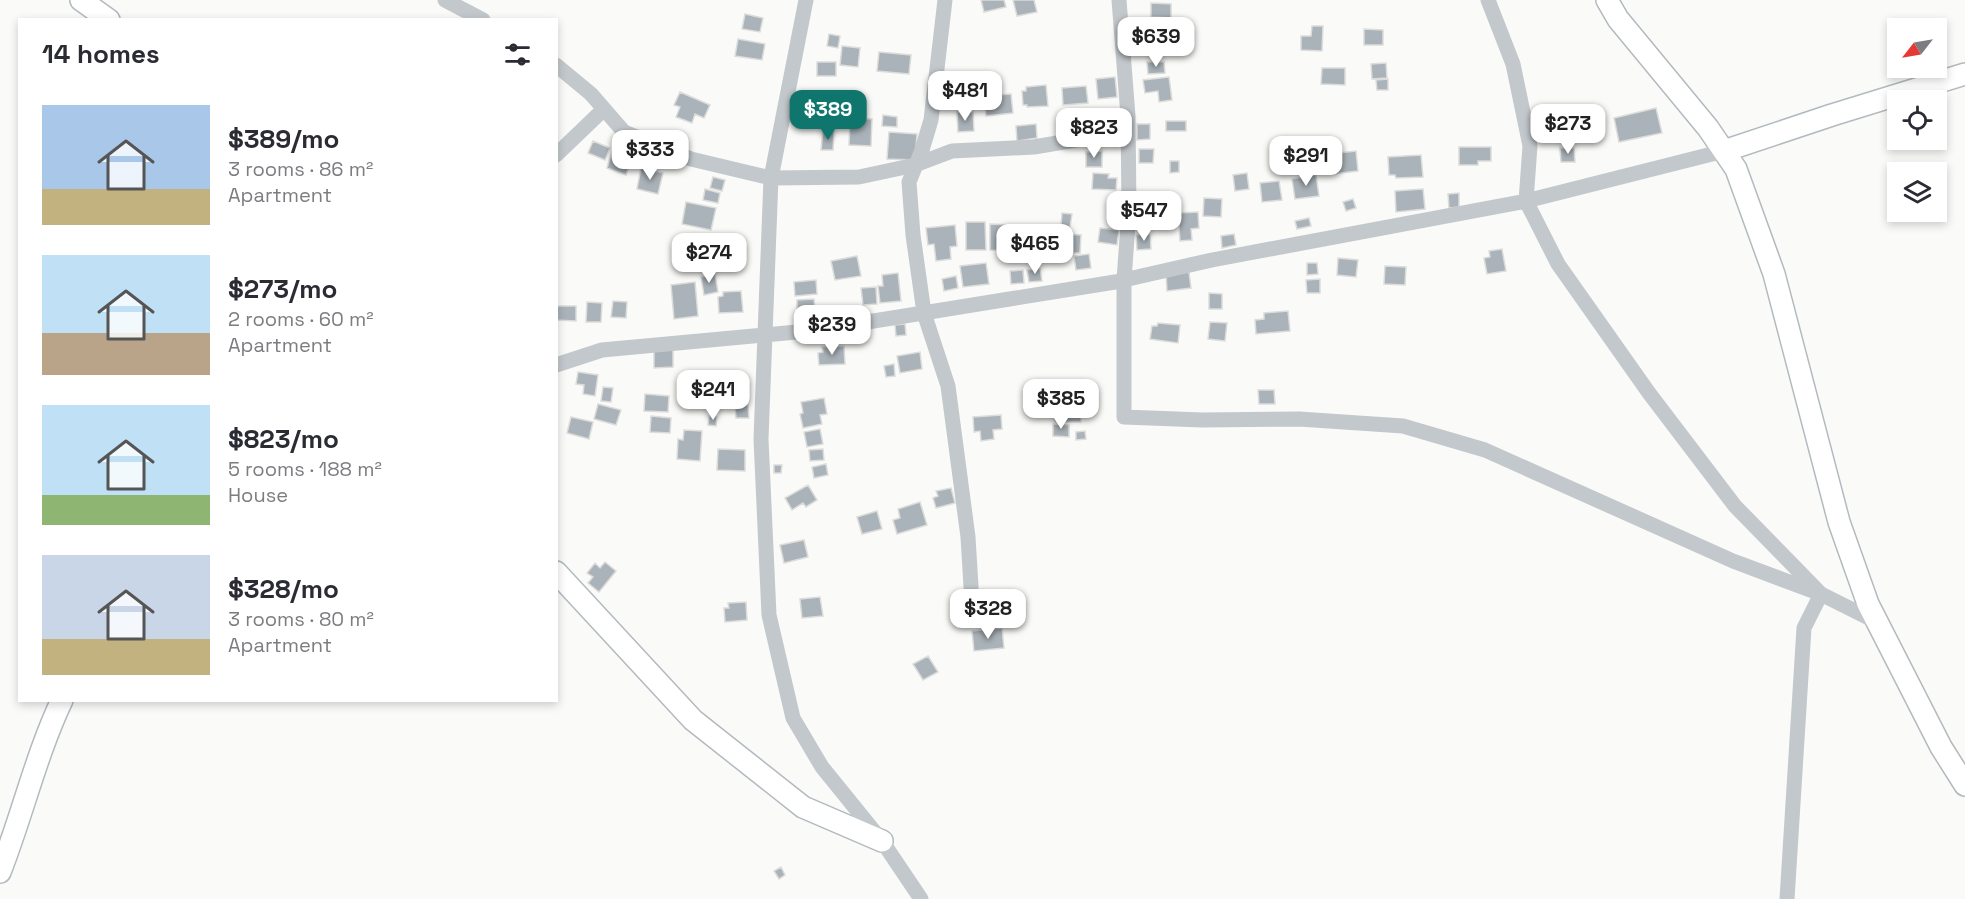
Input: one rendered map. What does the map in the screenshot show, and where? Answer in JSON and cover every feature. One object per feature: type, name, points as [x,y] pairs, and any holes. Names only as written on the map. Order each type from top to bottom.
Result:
[{"type":"street","points":[[81,0],[107,18]]},
{"type":"street","points":[[445,0],[479,18]]},
{"type":"street","points":[[806,0],[771,178],[761,440],[768,615],[793,718],[822,767],[882,841],[921,899]]},
{"type":"street","points":[[945,0],[931,120],[909,182],[913,236],[924,313],[948,386],[968,537],[972,603]]},
{"type":"street","points":[[1119,0],[1128,131],[1129,210],[1124,280],[1124,417],[1202,420],[1299,419],[1403,426],[1485,450],[1733,561],[1821,594],[1877,622]]},
{"type":"street","points":[[1488,0],[1513,64],[1530,146],[1526,201],[1558,264],[1648,393],[1736,506],[1821,594]]},
{"type":"street","points":[[1607,0],[1618,19],[1708,128],[1736,169],[1774,274],[1839,522],[1868,604],[1941,747],[1965,785]]},
{"type":"street","points":[[558,67],[591,94],[624,132],[692,159],[771,178],[860,177],[915,165],[952,151],[1034,147],[1128,131]]},
{"type":"street","points":[[558,364],[602,350],[818,330],[1124,280],[1212,260],[1526,201],[1724,151],[1965,74]]},
{"type":"street","points":[[558,153],[604,109]]},
{"type":"street","points":[[558,574],[693,720],[803,807],[882,841]]},
{"type":"street","points":[[1787,899],[1804,628],[1821,594]]},
{"type":"street","points":[[0,872],[61,702]]},
{"type":"building","points":[[981,0],[1004,0],[1006,7],[984,12]]},
{"type":"building","points":[[1013,0],[1034,0],[1037,12],[1017,16]]},
{"type":"building","points":[[1151,3],[1171,4],[1171,18],[1151,17]]},
{"type":"building","points":[[745,14],[763,18],[760,32],[742,29]]},
{"type":"building","points":[[1312,26],[1323,26],[1322,51],[1301,50],[1301,36],[1311,36]]},
{"type":"building","points":[[1364,29],[1383,30],[1383,45],[1364,45]]},
{"type":"building","points":[[829,34],[840,36],[838,48],[827,46]]},
{"type":"building","points":[[738,39],[765,44],[762,60],[735,56]]},
{"type":"building","points":[[842,46],[860,48],[858,67],[840,65]]},
{"type":"building","points":[[879,52],[911,55],[909,74],[877,71]]},
{"type":"building","points":[[817,62],[836,62],[836,76],[817,76]]},
{"type":"building","points":[[1147,62],[1164,62],[1165,73],[1148,74]]},
{"type":"building","points":[[1386,63],[1387,78],[1372,79],[1371,64]]},
{"type":"building","points":[[1322,68],[1345,68],[1345,85],[1321,84]]},
{"type":"building","points":[[1115,77],[1117,97],[1098,99],[1096,79]]},
{"type":"building","points":[[1169,77],[1172,100],[1159,102],[1158,91],[1145,93],[1143,80]]},
{"type":"building","points":[[1388,79],[1388,90],[1377,90],[1376,80]]},
{"type":"building","points":[[1046,85],[1048,106],[1027,107],[1023,105],[1022,91],[1026,91],[1026,87]]},
{"type":"building","points":[[1086,86],[1088,103],[1063,105],[1062,88]]},
{"type":"building","points":[[680,92],[710,105],[704,118],[695,114],[692,123],[676,117],[680,107],[674,105]]},
{"type":"building","points":[[1011,94],[1013,113],[986,116],[984,96]]},
{"type":"building","points":[[1656,108],[1662,133],[1619,142],[1614,118]]},
{"type":"building","points":[[957,112],[973,112],[974,131],[958,132]]},
{"type":"building","points":[[1076,114],[1077,130],[1060,131],[1059,115]]},
{"type":"building","points":[[883,115],[897,117],[897,127],[882,126]]},
{"type":"building","points":[[850,118],[872,119],[871,146],[849,145]]},
{"type":"building","points":[[1166,121],[1186,121],[1186,131],[1166,131]]},
{"type":"building","points":[[1036,124],[1037,138],[1017,141],[1016,126]]},
{"type":"building","points":[[1137,124],[1150,124],[1150,139],[1137,140]]},
{"type":"building","points":[[823,131],[834,132],[833,150],[821,150]]},
{"type":"building","points":[[889,132],[917,134],[915,160],[887,159]]},
{"type":"building","points":[[593,141],[610,148],[605,160],[588,153]]},
{"type":"building","points":[[614,145],[634,152],[626,175],[607,168]]},
{"type":"building","points":[[1459,147],[1491,147],[1491,161],[1478,161],[1478,165],[1459,165]]},
{"type":"building","points":[[1560,148],[1574,148],[1575,162],[1561,162]]},
{"type":"building","points":[[1139,149],[1154,149],[1153,163],[1139,163]]},
{"type":"building","points":[[1102,151],[1102,167],[1086,167],[1086,152]]},
{"type":"building","points":[[1356,151],[1358,171],[1333,174],[1330,154]]},
{"type":"building","points":[[1421,155],[1423,177],[1396,178],[1395,175],[1389,175],[1388,157]]},
{"type":"building","points":[[1170,161],[1179,161],[1179,172],[1170,173]]},
{"type":"building","points":[[641,168],[663,173],[658,194],[637,189]]},
{"type":"building","points":[[1093,173],[1109,174],[1108,178],[1117,178],[1116,190],[1092,189]]},
{"type":"building","points":[[1247,173],[1249,189],[1235,191],[1233,175]]},
{"type":"building","points":[[1316,175],[1319,196],[1295,199],[1292,179]]},
{"type":"building","points":[[713,177],[725,180],[722,191],[710,188]]},
{"type":"building","points":[[1279,181],[1282,200],[1262,202],[1260,183]]},
{"type":"building","points":[[705,189],[720,193],[718,203],[703,200]]},
{"type":"building","points":[[1423,189],[1425,209],[1396,212],[1395,191]]},
{"type":"building","points":[[1459,193],[1459,207],[1449,208],[1448,194]]},
{"type":"building","points":[[1204,198],[1222,199],[1221,217],[1203,216]]},
{"type":"building","points":[[1353,199],[1356,208],[1346,211],[1343,202]]},
{"type":"building","points":[[686,202],[716,208],[711,230],[682,224]]},
{"type":"building","points":[[1141,202],[1163,203],[1162,220],[1140,219]]},
{"type":"building","points":[[1198,212],[1199,228],[1191,229],[1192,240],[1180,241],[1178,213]]},
{"type":"building","points":[[1062,213],[1072,214],[1070,227],[1061,226]]},
{"type":"building","points":[[1309,218],[1311,226],[1297,229],[1295,221]]},
{"type":"building","points":[[966,222],[985,222],[986,250],[966,250]]},
{"type":"building","points":[[990,224],[1011,225],[1011,251],[990,250]]},
{"type":"building","points":[[955,225],[957,246],[950,247],[951,259],[936,261],[934,244],[928,245],[926,228]]},
{"type":"building","points":[[1100,228],[1119,230],[1117,245],[1098,242]]},
{"type":"building","points":[[1062,234],[1081,235],[1080,253],[1061,253]]},
{"type":"building","points":[[1150,234],[1151,249],[1137,250],[1136,235]]},
{"type":"building","points":[[1234,234],[1236,245],[1222,248],[1221,236]]},
{"type":"building","points":[[1037,237],[1058,238],[1057,258],[1036,257]]},
{"type":"building","points":[[1502,249],[1506,271],[1487,274],[1484,258],[1490,257],[1489,251]]},
{"type":"building","points":[[1089,254],[1091,268],[1076,270],[1074,256]]},
{"type":"building","points":[[857,256],[861,276],[835,280],[831,261]]},
{"type":"building","points":[[1338,258],[1358,260],[1356,277],[1337,275]]},
{"type":"building","points":[[986,263],[989,284],[963,287],[960,266]]},
{"type":"building","points":[[1307,263],[1317,263],[1318,274],[1307,275]]},
{"type":"building","points":[[1385,266],[1406,267],[1405,285],[1384,284]]},
{"type":"building","points":[[1040,268],[1042,281],[1029,282],[1027,270]]},
{"type":"building","points":[[1023,270],[1024,283],[1011,284],[1010,271]]},
{"type":"building","points":[[1189,272],[1191,288],[1167,291],[1166,274]]},
{"type":"building","points":[[898,273],[901,301],[880,303],[878,286],[883,286],[882,275]]},
{"type":"building","points":[[715,274],[718,292],[704,295],[701,277]]},
{"type":"building","points":[[956,276],[958,288],[944,291],[942,279]]},
{"type":"building","points":[[1320,279],[1320,293],[1307,293],[1306,280]]},
{"type":"building","points":[[816,280],[817,294],[795,296],[794,282]]},
{"type":"building","points":[[695,282],[698,316],[674,319],[671,285]]},
{"type":"building","points":[[876,287],[877,304],[863,305],[861,288]]},
{"type":"building","points":[[741,291],[743,312],[719,313],[718,297],[723,296],[723,292]]},
{"type":"building","points":[[1209,293],[1222,294],[1222,309],[1209,309]]},
{"type":"building","points":[[814,299],[815,313],[797,313],[797,300]]},
{"type":"building","points":[[613,301],[627,302],[626,318],[611,317]]},
{"type":"building","points":[[587,302],[602,303],[601,322],[586,322]]},
{"type":"building","points":[[558,306],[576,306],[576,321],[558,320]]},
{"type":"building","points":[[1288,311],[1290,331],[1256,334],[1255,320],[1264,319],[1264,313]]},
{"type":"building","points":[[1210,322],[1227,323],[1225,341],[1208,339]]},
{"type":"building","points":[[1158,323],[1180,325],[1178,343],[1150,339],[1152,326],[1157,326]]},
{"type":"building","points":[[905,324],[906,335],[896,336],[895,325]]},
{"type":"building","points":[[844,346],[845,364],[819,365],[818,353],[823,352],[822,347]]},
{"type":"building","points":[[654,349],[673,349],[673,367],[654,368]]},
{"type":"building","points":[[920,352],[922,369],[900,373],[897,356]]},
{"type":"building","points":[[894,364],[895,376],[886,377],[884,366]]},
{"type":"building","points":[[578,372],[598,375],[595,396],[583,394],[584,385],[576,384]]},
{"type":"building","points":[[603,387],[613,388],[611,402],[601,401]]},
{"type":"building","points":[[730,390],[747,390],[747,403],[729,403]]},
{"type":"building","points":[[1258,390],[1274,390],[1275,404],[1259,404]]},
{"type":"building","points":[[645,394],[669,396],[668,412],[644,411]]},
{"type":"building","points":[[824,398],[827,414],[820,415],[822,424],[803,428],[800,414],[803,413],[801,402]]},
{"type":"building","points":[[598,404],[621,410],[616,425],[594,419]]},
{"type":"building","points":[[735,405],[748,405],[749,418],[736,418]]},
{"type":"building","points":[[1081,406],[1081,422],[1055,422],[1055,407]]},
{"type":"building","points":[[1001,415],[1002,429],[993,430],[994,439],[981,441],[980,431],[974,432],[973,417]]},
{"type":"building","points":[[651,416],[671,418],[670,433],[650,432]]},
{"type":"building","points":[[709,416],[717,417],[716,426],[708,425]]},
{"type":"building","points":[[571,417],[593,422],[589,439],[567,433]]},
{"type":"building","points":[[1053,424],[1069,425],[1069,437],[1053,436]]},
{"type":"building","points":[[820,429],[823,444],[807,447],[804,432]]},
{"type":"building","points":[[684,430],[702,431],[700,461],[677,459],[678,439],[683,440]]},
{"type":"building","points":[[1085,431],[1086,439],[1076,440],[1076,432]]},
{"type":"building","points":[[718,449],[745,450],[745,471],[717,470]]},
{"type":"building","points":[[823,449],[824,460],[810,461],[809,450]]},
{"type":"building","points":[[826,464],[828,475],[814,478],[812,467]]},
{"type":"building","points":[[774,465],[782,465],[781,473],[774,473]]},
{"type":"building","points":[[808,485],[817,500],[806,507],[803,503],[792,510],[785,498]]},
{"type":"building","points":[[951,488],[955,503],[936,508],[933,498],[938,496],[936,491]]},
{"type":"building","points":[[920,502],[927,525],[897,534],[893,520],[900,518],[898,509]]},
{"type":"building","points":[[877,511],[882,529],[862,534],[857,517]]},
{"type":"building","points":[[804,540],[808,557],[784,563],[780,545]]},
{"type":"building","points":[[605,562],[616,571],[599,592],[588,583],[593,577],[587,573],[595,563],[600,568]]},
{"type":"building","points":[[820,597],[823,616],[802,618],[800,599]]},
{"type":"building","points":[[746,602],[747,620],[725,622],[724,608],[729,608],[728,603]]},
{"type":"building","points":[[1002,628],[1004,648],[974,651],[972,631]]},
{"type":"building","points":[[928,656],[938,672],[923,680],[913,664]]},
{"type":"building","points":[[781,867],[785,875],[779,879],[774,871]]}]
